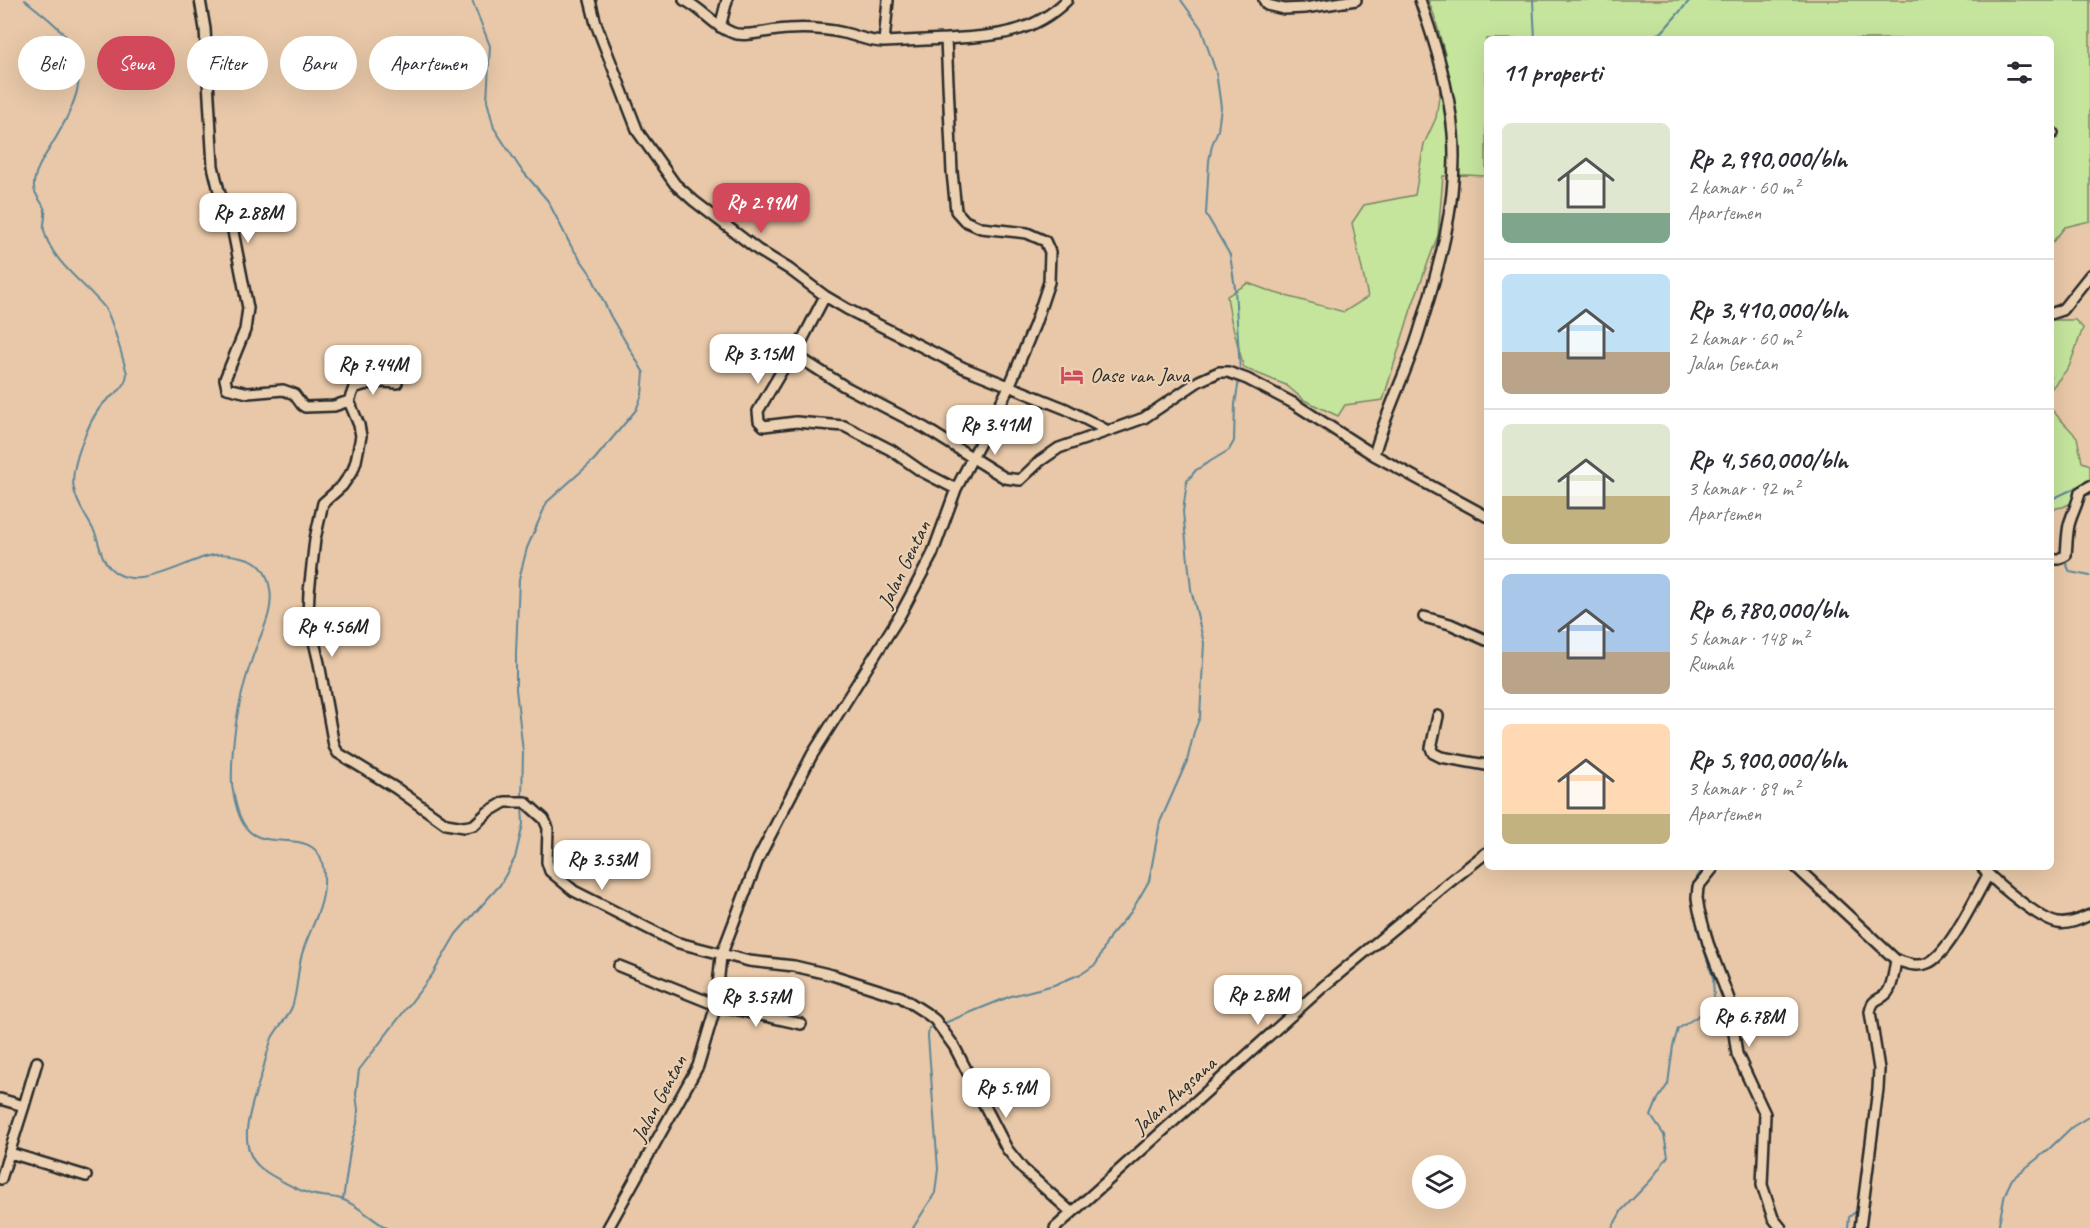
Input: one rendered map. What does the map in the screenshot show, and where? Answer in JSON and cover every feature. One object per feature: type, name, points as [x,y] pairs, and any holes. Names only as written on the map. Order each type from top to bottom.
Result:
[{"type":"street","points":[[200,0],[205,29],[213,166],[219,191],[231,221],[248,308],[245,330],[225,379],[225,385],[227,388],[248,393],[283,390],[294,394],[305,407],[334,406],[349,401]]},
{"type":"street","points":[[590,0],[596,24],[638,132],[675,184],[694,201],[758,250],[789,269],[825,296],[904,339],[1010,387],[1066,409],[1108,431]]},
{"type":"street","points":[[684,0],[700,9],[720,27],[745,36],[756,32],[789,29],[843,33],[872,42],[990,36],[1037,24],[1067,0]]},
{"type":"street","points":[[720,27],[727,0]]},
{"type":"street","points":[[884,42],[888,0]]},
{"type":"street","points":[[1264,0],[1267,5],[1284,9],[1356,0]]},
{"type":"street","points":[[1374,455],[1418,336],[1448,221],[1453,177],[1453,134],[1446,88],[1439,56],[1420,0]]},
{"type":"street","name":"Jalan Gentan","points":[[608,1228],[698,1066],[716,1005],[721,956],[758,859],[812,755],[899,617],[932,555],[956,489],[1010,387],[1049,282],[1050,252],[1045,241],[1028,233],[981,228],[965,221],[956,211],[946,39]]},
{"type":"street","points":[[2054,313],[2062,310],[2090,275]]},
{"type":"street","points":[[825,296],[794,356],[783,367],[758,411],[759,421],[764,426],[796,422],[844,426],[891,450],[921,471],[956,489]]},
{"type":"street","points":[[336,360],[343,355],[348,357],[354,375],[354,388],[349,401],[361,436],[352,471],[342,486],[323,503],[315,539],[309,592],[309,616],[334,746],[338,753],[397,789],[446,824],[464,827],[474,825],[488,812],[505,802],[525,802],[544,819],[548,828],[547,862],[550,871],[574,891],[675,942],[721,956],[794,966],[832,975],[901,998],[938,1024],[967,1070],[1007,1149],[1023,1169],[1071,1212]]},
{"type":"street","points":[[794,356],[801,358],[843,386],[925,428],[971,459],[1005,478],[1020,480],[1040,461],[1059,448],[1144,418],[1199,381],[1219,372],[1236,375],[1293,403],[1374,455],[1484,515]]},
{"type":"street","points":[[354,388],[379,381],[397,383]]},
{"type":"street","points":[[2058,558],[2078,506],[2080,492],[2090,486]]},
{"type":"street","points":[[1424,617],[1450,624],[1484,639]]},
{"type":"street","points":[[1438,716],[1431,748],[1433,753],[1441,757],[1484,765]]},
{"type":"street","name":"Jalan Angsana","points":[[1055,1228],[1324,986],[1484,856]]},
{"type":"street","points":[[1712,870],[1698,887],[1698,910],[1729,999],[1737,1054],[1765,1114],[1762,1185],[1773,1218],[1781,1228]]},
{"type":"street","points":[[1799,870],[1896,960],[1912,965],[1927,964],[1939,956],[1950,942],[1988,875]]},
{"type":"street","points":[[1984,870],[2034,911],[2057,923],[2071,923],[2090,915]]},
{"type":"street","points":[[1860,1228],[1879,1069],[1870,1012],[1871,1004],[1875,999],[1885,996],[1889,989],[1896,960]]},
{"type":"street","points":[[619,966],[716,1005],[801,1024]]},
{"type":"street","points":[[1,1179],[37,1062]]},
{"type":"street","points":[[0,1099],[24,1106]]},
{"type":"street","points":[[10,1153],[86,1176]]},
{"type":"green space","points":[[1428,0],[2090,0],[2090,221],[2065,227],[2054,240],[2054,36],[1484,36],[1484,176],[1443,176],[1438,235],[1411,309],[1383,400],[1345,405],[1338,416],[1304,400],[1286,385],[1244,368],[1227,296],[1248,283],[1344,312],[1368,297],[1352,223],[1364,205],[1415,195],[1424,144],[1436,118],[1445,54]]},
{"type":"green space","points":[[2054,320],[2075,320],[2083,328],[2069,367],[2054,385]]},
{"type":"green space","points":[[2054,412],[2077,437],[2082,462],[2090,465],[2090,494],[2054,510]]},
{"type":"waterway","points":[[25,0],[48,18],[71,44],[77,58],[79,73],[78,88],[67,118],[35,176],[34,190],[45,211],[44,230],[48,242],[61,262],[108,313],[127,373],[124,385],[97,412],[81,445],[73,480],[78,501],[95,533],[105,561],[115,572],[126,577],[153,576],[205,557],[227,555],[247,558],[261,567],[270,589],[269,614],[249,667],[239,709],[234,737],[232,787],[238,811],[248,830],[258,837],[308,845],[317,852],[323,864],[324,885],[318,911],[302,954],[292,1007],[272,1038],[250,1110],[247,1137],[249,1149],[253,1160],[279,1180],[315,1195],[347,1201],[387,1228]]},
{"type":"waterway","points":[[472,0],[490,46],[487,101],[494,128],[520,168],[548,201],[571,246],[590,273],[611,317],[644,373],[642,395],[636,410],[594,460],[547,502],[527,548],[519,579],[516,652],[516,689],[523,752],[522,800]]},
{"type":"waterway","points":[[1181,0],[1201,28],[1216,72],[1221,107],[1218,130],[1209,161],[1206,214],[1230,255],[1235,288],[1240,372]]},
{"type":"waterway","points":[[1533,0],[1535,36]]},
{"type":"waterway","points":[[1654,36],[1662,32],[1690,0]]},
{"type":"waterway","points":[[942,1024],[1011,996],[1054,985],[1083,973],[1096,964],[1110,936],[1131,912],[1149,881],[1160,822],[1187,761],[1200,717],[1204,643],[1191,589],[1183,512],[1187,481],[1196,470],[1229,450],[1234,441],[1235,404],[1239,380]]},
{"type":"waterway","points":[[2054,498],[2090,481]]},
{"type":"waterway","points":[[2054,554],[2059,555]]},
{"type":"waterway","points":[[2065,561],[2070,572],[2090,576]]},
{"type":"waterway","points":[[343,1200],[351,1144],[357,1124],[356,1094],[359,1070],[432,975],[456,934],[500,885],[515,858],[523,824],[522,805]]},
{"type":"waterway","points":[[1612,1228],[1622,1210],[1651,1180],[1668,1156],[1664,1135],[1651,1116],[1668,1084],[1673,1046],[1678,1029],[1707,1010],[1714,999],[1713,978],[1698,931],[1692,899],[1693,883],[1702,870]]},
{"type":"waterway","points":[[913,1228],[935,1193],[938,1169],[928,1036],[929,1028],[936,1026]]},
{"type":"waterway","points":[[1998,1228],[2005,1194],[2012,1179],[2072,1127],[2090,1116]]},
{"type":"waterway","points":[[1848,1228],[1849,1217],[1859,1209]]},
{"type":"place","name":"Oase van Java","points":[[1072,375]]}]
